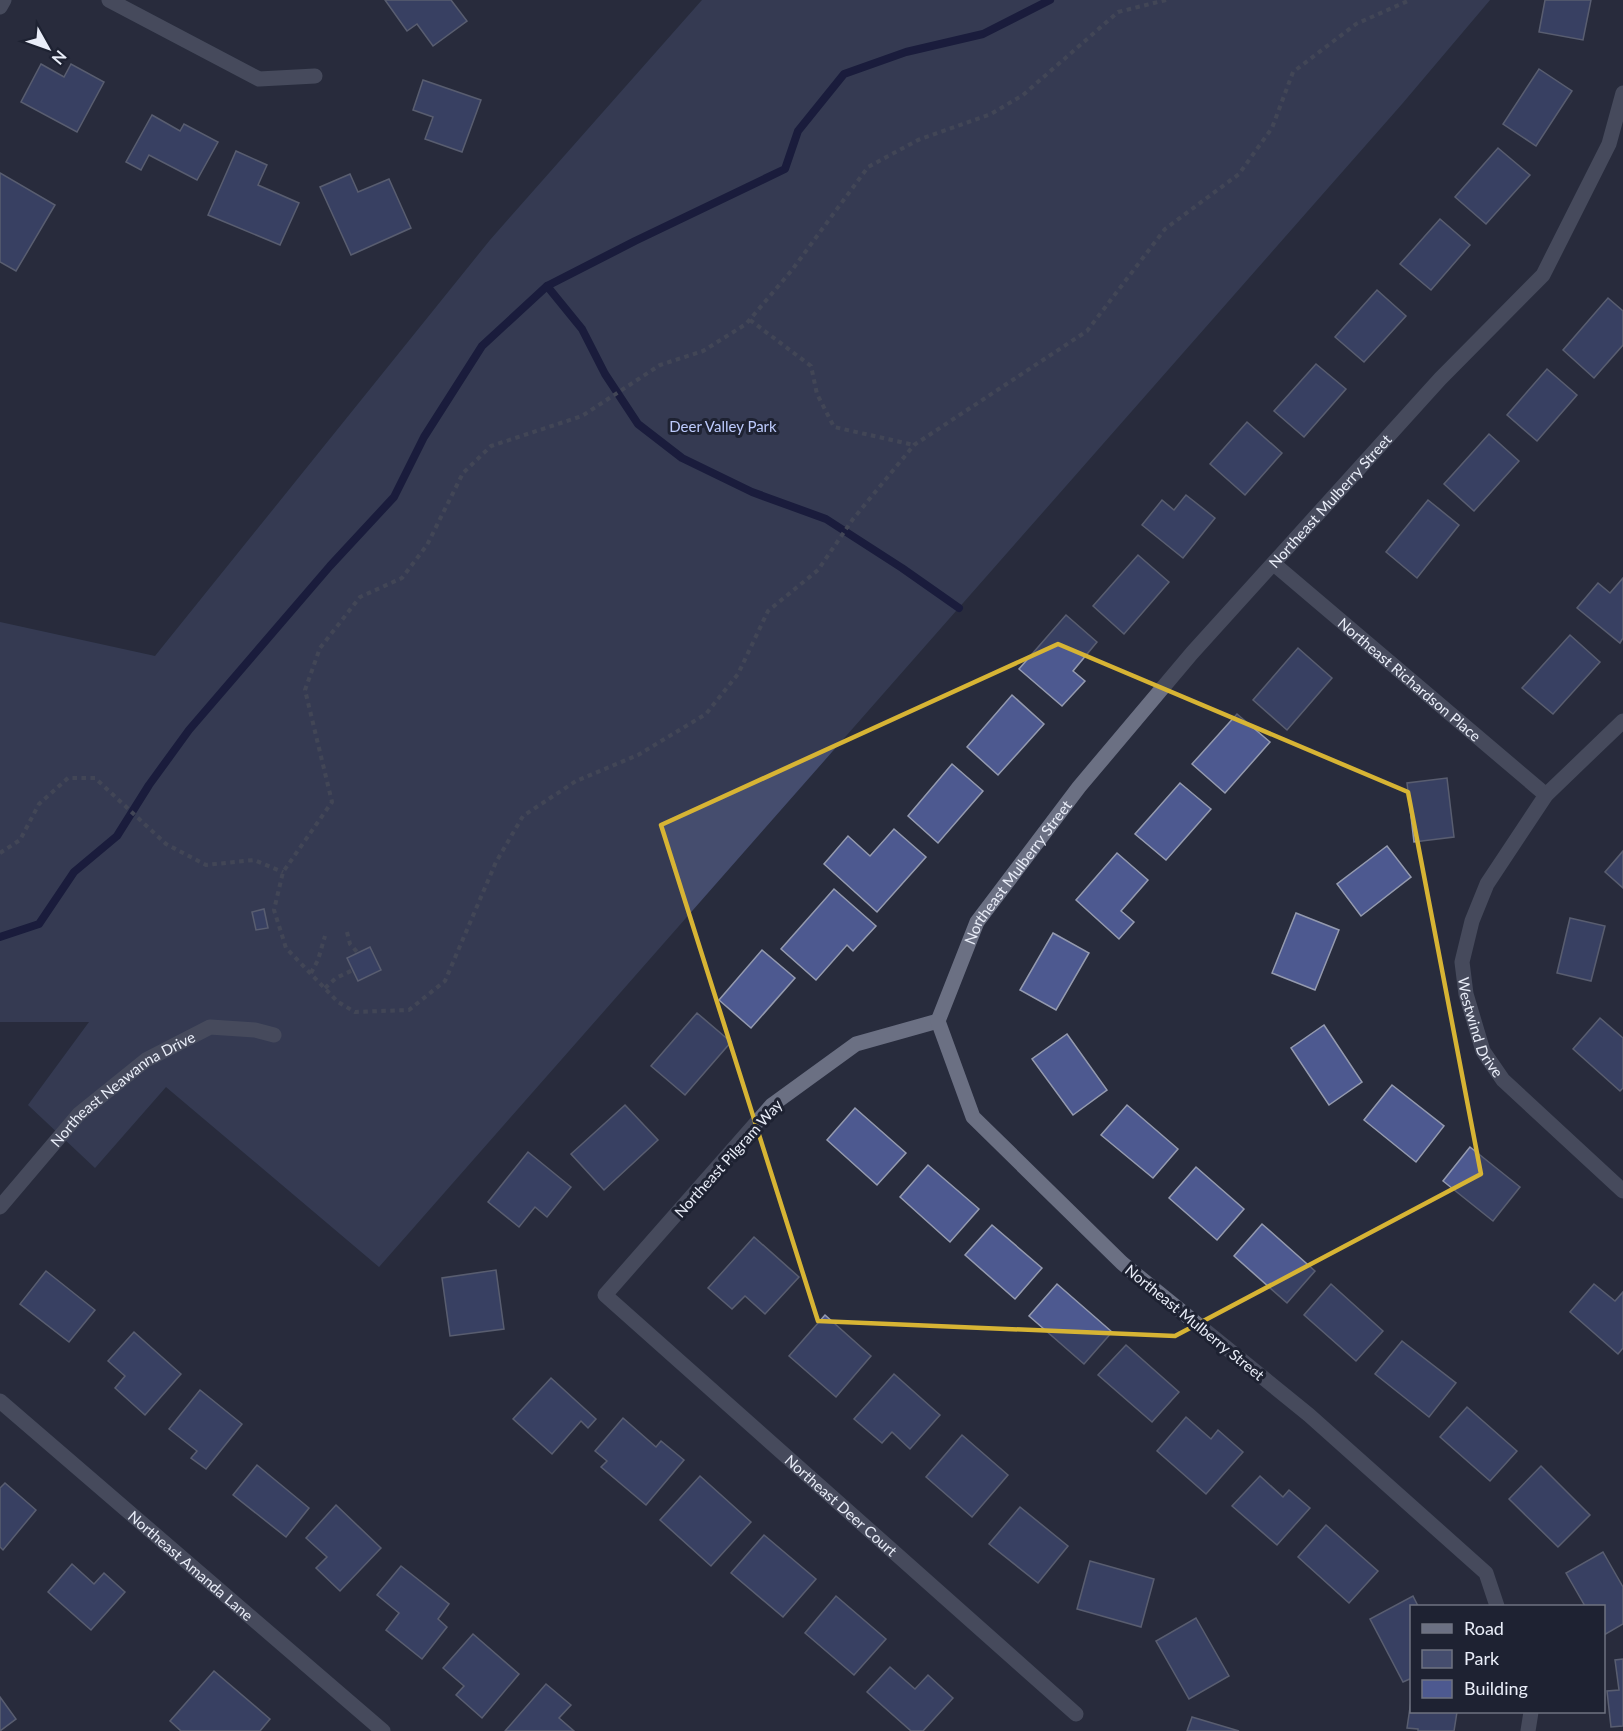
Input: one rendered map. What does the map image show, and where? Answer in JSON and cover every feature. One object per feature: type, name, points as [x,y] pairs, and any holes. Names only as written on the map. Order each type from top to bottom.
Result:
[{"type":"street","points":[[0,7],[4,0]]},
{"type":"street","points":[[109,0],[258,79],[315,76]]},
{"type":"street","name":"Northeast Mulberry Street","points":[[1497,1605],[1486,1573],[1309,1415],[1122,1263],[973,1117],[938,1021],[977,922],[1080,787],[1192,653],[1440,380],[1544,275],[1609,144],[1623,93]]},
{"type":"street","name":"Northeast Richardson Place","points":[[1274,564],[1546,795]]},
{"type":"street","name":"Westwind Drive","points":[[1623,721],[1546,795],[1487,884],[1472,921],[1462,962],[1466,994],[1483,1052],[1503,1080],[1623,1191]]},
{"type":"street","name":"Northeast Pilgram Way","points":[[605,1295],[772,1105],[856,1044],[938,1021]]},
{"type":"street","name":"Northeast Neawanna Drive","points":[[0,1207],[79,1114],[146,1060],[210,1027],[255,1030],[274,1035]]},
{"type":"street","name":"Northeast Deer Court","points":[[605,1295],[1076,1714]]},
{"type":"street","name":"Northeast Amanda Lane","points":[[0,1401],[383,1731]]},
{"type":"street","points":[[1528,1731],[1531,1713]]},
{"type":"path","points":[[1166,0],[1118,12],[1023,95],[991,114],[918,140],[868,167],[792,270],[746,324],[703,351],[660,365],[582,416],[491,446],[463,473],[427,545],[402,578],[360,597],[320,648],[305,690],[332,802],[283,872],[274,910],[286,948],[338,1002],[355,1012],[409,1010],[445,981],[496,862],[524,816],[576,781],[638,755],[706,714],[738,674],[768,612],[818,570],[854,519],[914,445],[1087,331],[1165,229],[1239,174],[1272,128],[1293,72],[1356,24],[1410,0]]},
{"type":"path","points":[[750,320],[812,366],[817,394],[834,428],[914,445]]},
{"type":"path","points":[[0,854],[20,840],[39,804],[68,778],[95,778],[166,844],[206,865],[254,860],[283,872]]},
{"type":"path","points":[[347,932],[350,944],[358,952]]},
{"type":"path","points":[[311,973],[318,960],[325,936]]},
{"type":"path","points":[[325,988],[336,978],[353,970]]},
{"type":"highlighted area","points":[[1058,644],[1408,792],[1481,1174],[1175,1336],[818,1321],[661,825]]},
{"type":"green space","name":"Deer Valley Park","points":[[702,0],[1490,0],[1402,104],[379,1267],[166,1087],[95,1168],[28,1105],[89,1022],[0,1022],[0,622],[155,656],[490,240]]},
{"type":"building","points":[[385,0],[451,0],[467,21],[433,46],[417,24],[407,31]]},
{"type":"building","points":[[1545,0],[1591,0],[1583,40],[1539,32]]},
{"type":"building","points":[[41,64],[64,77],[71,64],[104,82],[77,132],[21,102]]},
{"type":"building","points":[[1539,69],[1572,91],[1536,146],[1503,124]]},
{"type":"building","points":[[423,80],[481,100],[462,152],[425,139],[433,117],[413,110]]},
{"type":"building","points":[[152,115],[180,131],[184,124],[218,142],[197,180],[149,155],[141,170],[126,162]]},
{"type":"building","points":[[1498,148],[1530,175],[1486,224],[1455,197]]},
{"type":"building","points":[[236,151],[267,165],[258,185],[299,203],[280,245],[208,215]]},
{"type":"building","points":[[0,173],[55,205],[16,271],[0,262]]},
{"type":"building","points":[[350,174],[358,192],[389,179],[411,228],[351,255],[320,187]]},
{"type":"building","points":[[1440,219],[1470,245],[1431,290],[1400,264]]},
{"type":"building","points":[[1377,290],[1406,316],[1364,362],[1335,337]]},
{"type":"building","points":[[1608,298],[1623,311],[1623,345],[1594,378],[1563,350]]},
{"type":"building","points":[[1316,364],[1346,389],[1304,437],[1274,411]]},
{"type":"building","points":[[1547,369],[1577,395],[1537,441],[1507,415]]},
{"type":"building","points":[[1247,422],[1282,453],[1245,495],[1210,464]]},
{"type":"building","points":[[1489,434],[1519,461],[1474,511],[1444,484]]},
{"type":"building","points":[[1186,495],[1215,518],[1183,558],[1142,525],[1162,500],[1174,510]]},
{"type":"building","points":[[1428,500],[1459,525],[1417,578],[1386,552]]},
{"type":"building","points":[[1138,555],[1169,582],[1124,634],[1093,606]]},
{"type":"building","points":[[1623,578],[1623,638],[1620,643],[1577,608],[1598,583],[1610,593]]},
{"type":"building","points":[[1066,615],[1097,642],[1073,671],[1085,681],[1062,706],[1019,669]]},
{"type":"building","points":[[1570,635],[1600,662],[1553,714],[1522,688]]},
{"type":"building","points":[[1298,648],[1332,678],[1287,730],[1253,700]]},
{"type":"building","points":[[1012,695],[1044,724],[998,775],[967,747]]},
{"type":"building","points":[[1237,714],[1270,742],[1225,793],[1192,764]]},
{"type":"building","points":[[952,764],[983,791],[938,843],[908,816]]},
{"type":"building","points":[[1447,778],[1454,837],[1414,842],[1407,783]]},
{"type":"building","points":[[1180,783],[1211,809],[1166,860],[1135,834]]},
{"type":"building","points":[[894,829],[926,857],[877,912],[824,864],[848,836],[870,856]]},
{"type":"building","points":[[1387,846],[1411,877],[1361,916],[1337,884]]},
{"type":"building","points":[[1623,851],[1623,888],[1605,872]]},
{"type":"building","points":[[1117,853],[1148,880],[1121,911],[1134,922],[1119,939],[1076,900]]},
{"type":"building","points":[[834,889],[876,926],[853,951],[847,945],[816,980],[781,949]]},
{"type":"building","points":[[264,909],[268,928],[256,930],[252,912]]},
{"type":"building","points":[[1296,913],[1339,930],[1315,990],[1272,973]]},
{"type":"building","points":[[1570,918],[1605,926],[1591,981],[1557,973]]},
{"type":"building","points":[[1053,933],[1089,953],[1056,1010],[1020,990]]},
{"type":"building","points":[[370,947],[381,970],[358,981],[347,958]]},
{"type":"building","points":[[762,950],[795,978],[751,1028],[719,1000]]},
{"type":"building","points":[[697,1013],[731,1042],[685,1095],[651,1066]]},
{"type":"building","points":[[1600,1018],[1623,1038],[1623,1088],[1620,1091],[1573,1049]]},
{"type":"building","points":[[1324,1025],[1362,1082],[1329,1105],[1291,1048]]},
{"type":"building","points":[[1067,1034],[1107,1090],[1073,1115],[1032,1059]]},
{"type":"building","points":[[1392,1085],[1444,1126],[1416,1162],[1364,1120]]},
{"type":"building","points":[[625,1105],[658,1140],[604,1190],[571,1154]]},
{"type":"building","points":[[1127,1105],[1178,1149],[1153,1178],[1101,1135]]},
{"type":"building","points":[[855,1108],[906,1153],[877,1185],[827,1140]]},
{"type":"building","points":[[1470,1147],[1520,1187],[1493,1221],[1443,1181]]},
{"type":"building","points":[[528,1152],[571,1187],[547,1217],[535,1207],[519,1227],[488,1202]]},
{"type":"building","points":[[928,1165],[979,1209],[950,1242],[900,1197]]},
{"type":"building","points":[[1196,1167],[1244,1209],[1217,1240],[1169,1198]]},
{"type":"building","points":[[1262,1224],[1315,1271],[1287,1303],[1234,1256]]},
{"type":"building","points":[[992,1225],[1042,1268],[1015,1299],[965,1255]]},
{"type":"building","points":[[754,1237],[799,1277],[765,1314],[745,1296],[732,1309],[708,1288]]},
{"type":"building","points":[[496,1270],[504,1329],[450,1336],[442,1278]]},
{"type":"building","points":[[46,1271],[95,1310],[69,1342],[20,1304]]},
{"type":"building","points":[[1057,1284],[1112,1332],[1084,1364],[1029,1316]]},
{"type":"building","points":[[1331,1284],[1383,1331],[1356,1361],[1304,1315]]},
{"type":"building","points":[[1594,1284],[1615,1301],[1623,1292],[1623,1348],[1618,1354],[1570,1312]]},
{"type":"building","points":[[825,1315],[871,1356],[836,1397],[789,1356]]},
{"type":"building","points":[[134,1332],[181,1374],[145,1415],[115,1388],[125,1376],[108,1361]]},
{"type":"building","points":[[1402,1341],[1456,1383],[1429,1417],[1375,1374]]},
{"type":"building","points":[[1126,1345],[1179,1392],[1152,1422],[1098,1375]]},
{"type":"building","points":[[894,1374],[940,1415],[910,1449],[892,1432],[882,1443],[854,1419]]},
{"type":"building","points":[[551,1378],[596,1419],[588,1428],[581,1421],[552,1454],[513,1419]]},
{"type":"building","points":[[200,1390],[242,1424],[206,1469],[191,1458],[197,1451],[169,1429]]},
{"type":"building","points":[[1467,1407],[1517,1451],[1490,1481],[1440,1437]]},
{"type":"building","points":[[1186,1417],[1211,1439],[1218,1430],[1243,1452],[1206,1494],[1157,1451]]},
{"type":"building","points":[[623,1418],[656,1447],[661,1441],[684,1460],[646,1505],[601,1467],[607,1461],[595,1451]]},
{"type":"building","points":[[962,1435],[1008,1475],[972,1517],[926,1477]]},
{"type":"building","points":[[257,1465],[309,1508],[286,1537],[233,1495]]},
{"type":"building","points":[[1541,1466],[1590,1515],[1558,1547],[1509,1499]]},
{"type":"building","points":[[700,1476],[751,1522],[711,1566],[660,1520]]},
{"type":"building","points":[[1260,1476],[1283,1497],[1289,1490],[1310,1508],[1277,1545],[1232,1506]]},
{"type":"building","points":[[5,1483],[36,1510],[3,1550],[0,1547],[0,1488]]},
{"type":"building","points":[[336,1505],[381,1548],[340,1591],[316,1568],[327,1557],[306,1538]]},
{"type":"building","points":[[1020,1507],[1068,1546],[1038,1583],[989,1544]]},
{"type":"building","points":[[1326,1525],[1378,1571],[1349,1603],[1298,1557]]},
{"type":"building","points":[[764,1535],[816,1579],[783,1617],[731,1573]]},
{"type":"building","points":[[1603,1552],[1623,1587],[1623,1624],[1605,1634],[1605,1605],[1584,1605],[1566,1573]]},
{"type":"building","points":[[1090,1561],[1154,1579],[1141,1627],[1077,1609]]},
{"type":"building","points":[[72,1564],[94,1584],[104,1573],[125,1592],[91,1630],[48,1592]]},
{"type":"building","points":[[401,1566],[449,1604],[438,1619],[447,1627],[422,1659],[386,1630],[399,1613],[377,1595]]},
{"type":"building","points":[[836,1596],[886,1639],[854,1675],[805,1633]]},
{"type":"building","points":[[1413,1596],[1418,1605],[1410,1605],[1410,1679],[1403,1682],[1370,1619]]},
{"type":"building","points":[[1196,1618],[1229,1676],[1189,1699],[1156,1641]]},
{"type":"building","points":[[473,1634],[519,1674],[482,1718],[456,1695],[464,1686],[443,1668]]},
{"type":"building","points":[[1623,1659],[1623,1726],[1611,1727],[1607,1691],[1619,1690],[1615,1660]]},
{"type":"building","points":[[890,1667],[915,1689],[928,1675],[953,1698],[923,1731],[911,1731],[867,1692]]},
{"type":"building","points":[[214,1671],[270,1719],[260,1731],[181,1731],[170,1721]]},
{"type":"building","points":[[546,1684],[571,1705],[559,1718],[574,1731],[505,1731]]},
{"type":"building","points":[[0,1697],[16,1719],[0,1731]]},
{"type":"building","points":[[1410,1708],[1410,1713],[1457,1713],[1454,1731],[1418,1731],[1418,1729],[1407,1728]]},
{"type":"building","points":[[1192,1717],[1239,1731],[1187,1731]]},
{"type":"waterway","points":[[0,937],[39,924],[74,872],[117,836],[149,785],[189,730],[330,566],[394,497],[424,437],[482,346],[547,286],[785,169],[798,131],[844,74],[906,52],[983,34],[1050,0]]},
{"type":"waterway","points":[[547,286],[582,329],[605,374],[638,424],[682,458],[752,492],[826,519],[959,608]]}]
